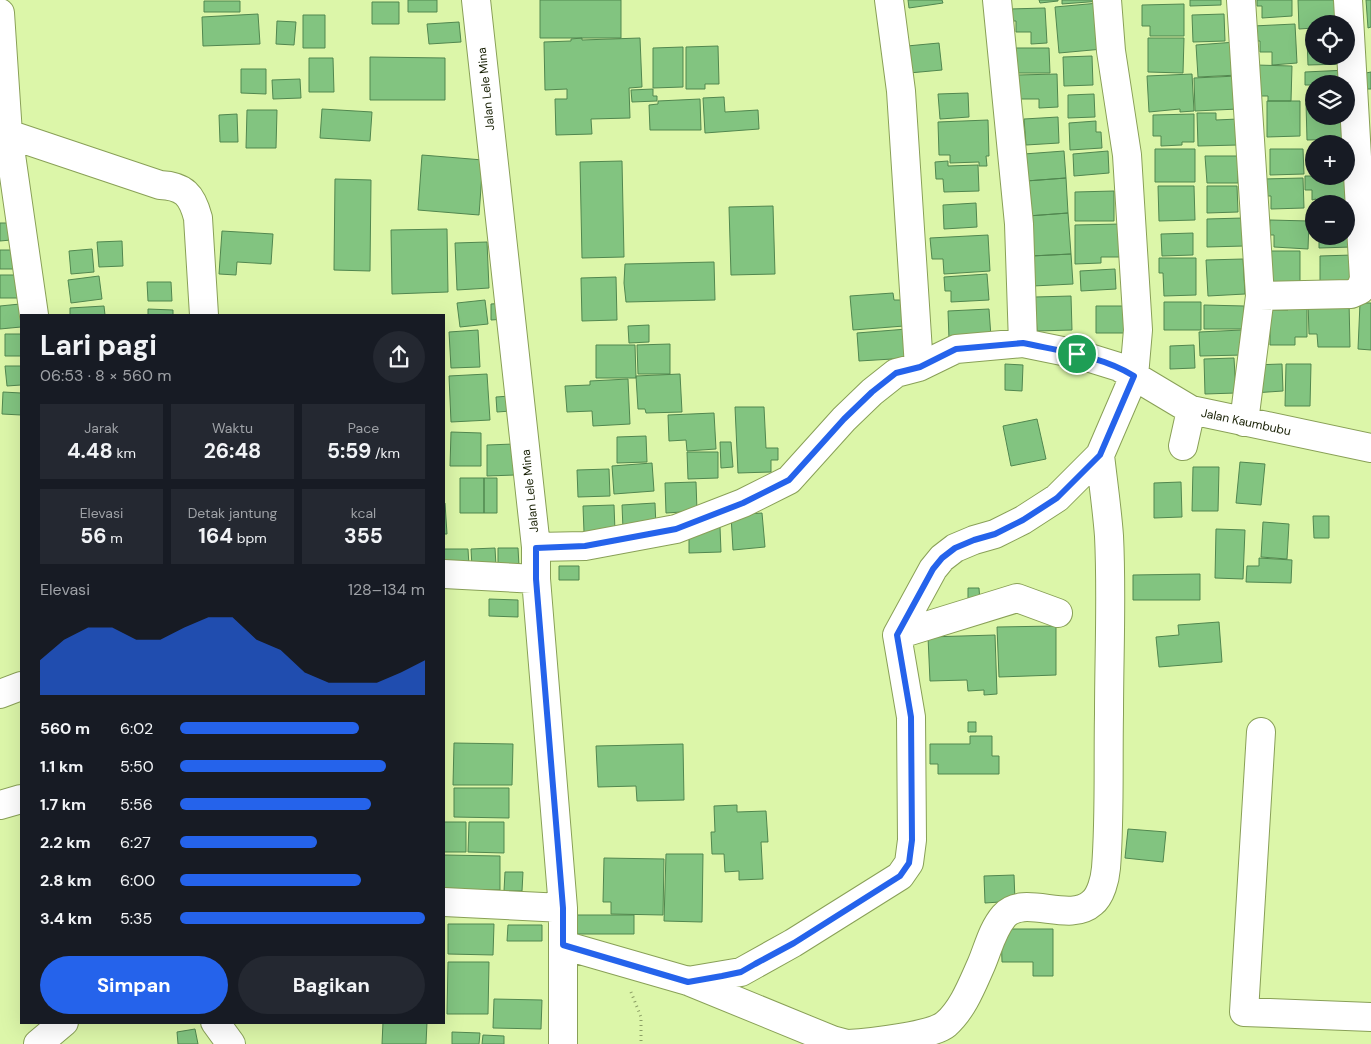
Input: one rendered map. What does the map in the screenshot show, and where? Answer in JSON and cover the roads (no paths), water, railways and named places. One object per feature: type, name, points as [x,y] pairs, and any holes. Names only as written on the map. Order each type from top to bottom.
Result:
[{"type":"street","name":"Jalan Lele Mina","points":[[476,0],[536,548],[536,579],[563,908],[563,1044]]},
{"type":"street","points":[[889,0],[901,91],[920,367]]},
{"type":"street","points":[[997,0],[1019,224],[1023,343]]},
{"type":"street","points":[[688,982],[741,972],[794,943],[900,876],[909,863],[912,840],[911,717],[897,635],[933,569],[942,558],[955,548],[995,534],[1044,507],[1057,498],[1100,455],[1134,376],[1138,330],[1127,155],[1111,51],[1107,0]]},
{"type":"street","points":[[1241,0],[1260,296],[1244,422]]},
{"type":"street","points":[[1260,296],[1351,294],[1360,290],[1364,279],[1348,0]]},
{"type":"street","points":[[0,13],[4,135],[34,314]]},
{"type":"street","points":[[4,135],[160,185],[174,186],[187,193],[194,205],[198,218],[204,314]]},
{"type":"street","name":"Jalan Kaumbubu","points":[[536,548],[585,546],[676,529],[743,503],[789,480],[844,419],[872,392],[896,373],[920,367],[956,349],[1023,343],[1077,354],[1119,367],[1191,410],[1371,448]]},
{"type":"street","points":[[1183,446],[1191,410]]},
{"type":"street","points":[[563,945],[688,982],[832,1040],[847,1044],[889,1042],[944,1026],[957,1012],[972,985],[993,933],[1004,915],[1011,910],[1023,907],[1075,911],[1093,903],[1102,887],[1106,868],[1108,794],[1109,536],[1100,455]]},
{"type":"street","points":[[445,574],[536,579]]},
{"type":"street","points":[[897,635],[1017,598],[1058,613]]},
{"type":"street","points":[[0,694],[20,686]]},
{"type":"street","points":[[1261,732],[1244,1012],[1371,1018]]},
{"type":"street","points":[[0,805],[20,799]]},
{"type":"street","points":[[445,902],[563,908]]},
{"type":"street","points":[[38,1044],[62,1024]]},
{"type":"street","points":[[216,1024],[231,1044]]}]
